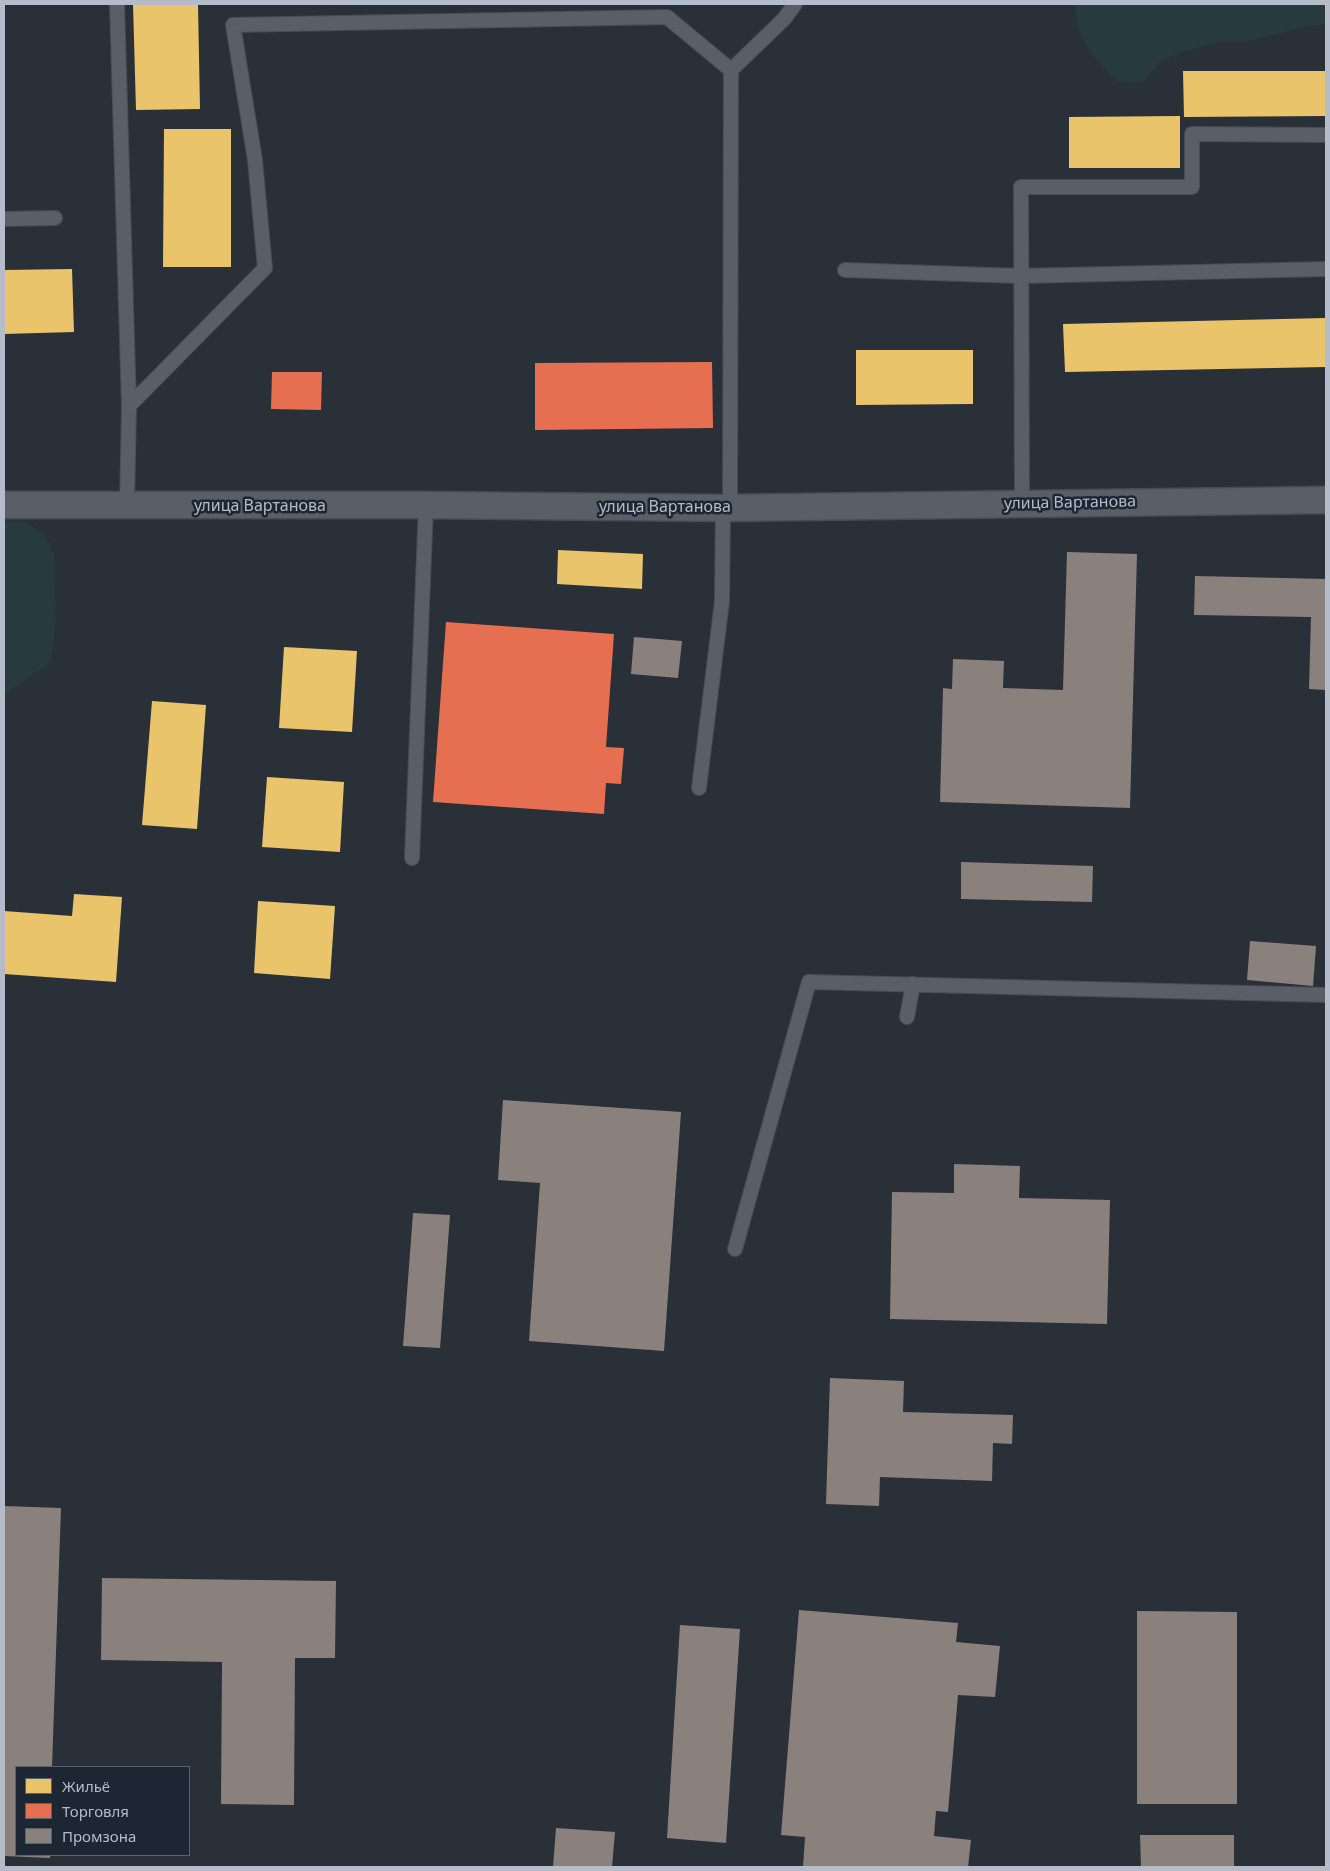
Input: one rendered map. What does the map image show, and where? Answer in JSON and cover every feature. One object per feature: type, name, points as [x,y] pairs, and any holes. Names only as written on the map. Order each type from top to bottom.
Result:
[{"type":"street","name":"улица Вартанова","points":[[4,505],[426,505],[726,508],[1326,500]]},
{"type":"lane","points":[[117,4],[129,406],[127,506]]},
{"type":"lane","points":[[699,788],[722,601],[726,508],[731,70],[784,19],[795,4]]},
{"type":"lane","points":[[129,406],[265,268],[255,160],[233,25],[667,17],[731,70]]},
{"type":"lane","points":[[1022,504],[1021,187],[1192,186],[1192,134],[1326,135]]},
{"type":"lane","points":[[4,220],[54,218]]},
{"type":"lane","points":[[845,270],[1020,276],[1326,269]]},
{"type":"lane","points":[[412,858],[426,505]]},
{"type":"lane","points":[[735,1249],[809,982],[1326,995]]},
{"type":"lane","points":[[907,1017],[913,984]]},
{"type":"green space","points":[[1076,4],[1326,4],[1326,24],[1249,41],[1226,41],[1189,50],[1161,61],[1142,83],[1119,82],[1102,66],[1082,37],[1078,27]]},
{"type":"green space","points":[[4,521],[24,521],[45,535],[54,553],[56,619],[51,662],[4,695]]},
{"type":"building: Жильё","points":[[133,4],[198,4],[200,109],[136,110]]},
{"type":"building: Жильё","points":[[1183,71],[1326,71],[1326,116],[1184,117]]},
{"type":"building: Жильё","points":[[1180,116],[1180,168],[1069,168],[1069,117]]},
{"type":"building: Жильё","points":[[164,129],[231,129],[231,267],[163,267]]},
{"type":"building: Жильё","points":[[72,269],[74,332],[4,334],[4,270]]},
{"type":"building: Жильё","points":[[1326,318],[1326,367],[1065,372],[1063,324]]},
{"type":"building: Жильё","points":[[856,350],[973,350],[973,404],[856,405]]},
{"type":"building: Жильё","points":[[558,550],[643,554],[642,589],[557,584]]},
{"type":"building: Жильё","points":[[284,647],[357,651],[352,732],[279,728]]},
{"type":"building: Жильё","points":[[152,701],[206,705],[197,829],[142,825]]},
{"type":"building: Жильё","points":[[267,777],[344,782],[340,852],[262,847]]},
{"type":"building: Жильё","points":[[74,894],[122,897],[116,982],[4,974],[4,911],[72,916]]},
{"type":"building: Жильё","points":[[258,901],[335,906],[330,979],[254,973]]},
{"type":"building: Торговля","points":[[712,362],[713,428],[535,430],[535,363]]},
{"type":"building: Торговля","points":[[272,372],[322,372],[321,410],[271,409]]},
{"type":"building: Торговля","points":[[446,622],[614,634],[606,747],[624,748],[621,784],[606,783],[604,814],[433,802]]},
{"type":"building: Промзона","points":[[1067,552],[1137,554],[1130,808],[940,802],[943,688],[952,689],[953,659],[1004,661],[1003,688],[1063,690]]},
{"type":"building: Промзона","points":[[1195,576],[1326,579],[1326,690],[1309,689],[1311,617],[1194,615]]},
{"type":"building: Промзона","points":[[634,637],[682,641],[678,678],[631,674]]},
{"type":"building: Промзона","points":[[961,862],[1093,866],[1092,902],[961,899]]},
{"type":"building: Промзона","points":[[1250,941],[1316,946],[1313,986],[1247,980]]},
{"type":"building: Промзона","points":[[503,1100],[681,1112],[664,1351],[529,1341],[540,1183],[498,1180]]},
{"type":"building: Промзона","points":[[954,1164],[1020,1166],[1019,1198],[1110,1200],[1107,1324],[890,1319],[892,1192],[954,1193]]},
{"type":"building: Промзона","points":[[413,1213],[450,1215],[440,1348],[403,1346]]},
{"type":"building: Промзона","points":[[830,1378],[904,1381],[903,1412],[1013,1415],[1012,1444],[993,1443],[992,1481],[880,1477],[879,1506],[826,1504]]},
{"type":"building: Промзона","points":[[4,1506],[61,1508],[52,1766],[15,1766],[15,1856],[50,1856],[50,1858],[4,1856]]},
{"type":"building: Промзона","points":[[102,1578],[336,1581],[335,1658],[295,1658],[294,1805],[221,1804],[222,1662],[101,1660]]},
{"type":"building: Промзона","points":[[799,1610],[958,1623],[956,1642],[1000,1646],[995,1697],[958,1695],[948,1812],[936,1811],[934,1836],[971,1840],[968,1867],[803,1867],[805,1837],[781,1835]]},
{"type":"building: Промзона","points":[[1137,1611],[1237,1612],[1237,1804],[1137,1804]]},
{"type":"building: Промзона","points":[[680,1625],[740,1629],[726,1843],[667,1838]]},
{"type":"building: Промзона","points":[[556,1828],[615,1832],[612,1867],[553,1867]]},
{"type":"building: Промзона","points":[[1140,1835],[1234,1835],[1234,1867],[1141,1867]]}]
